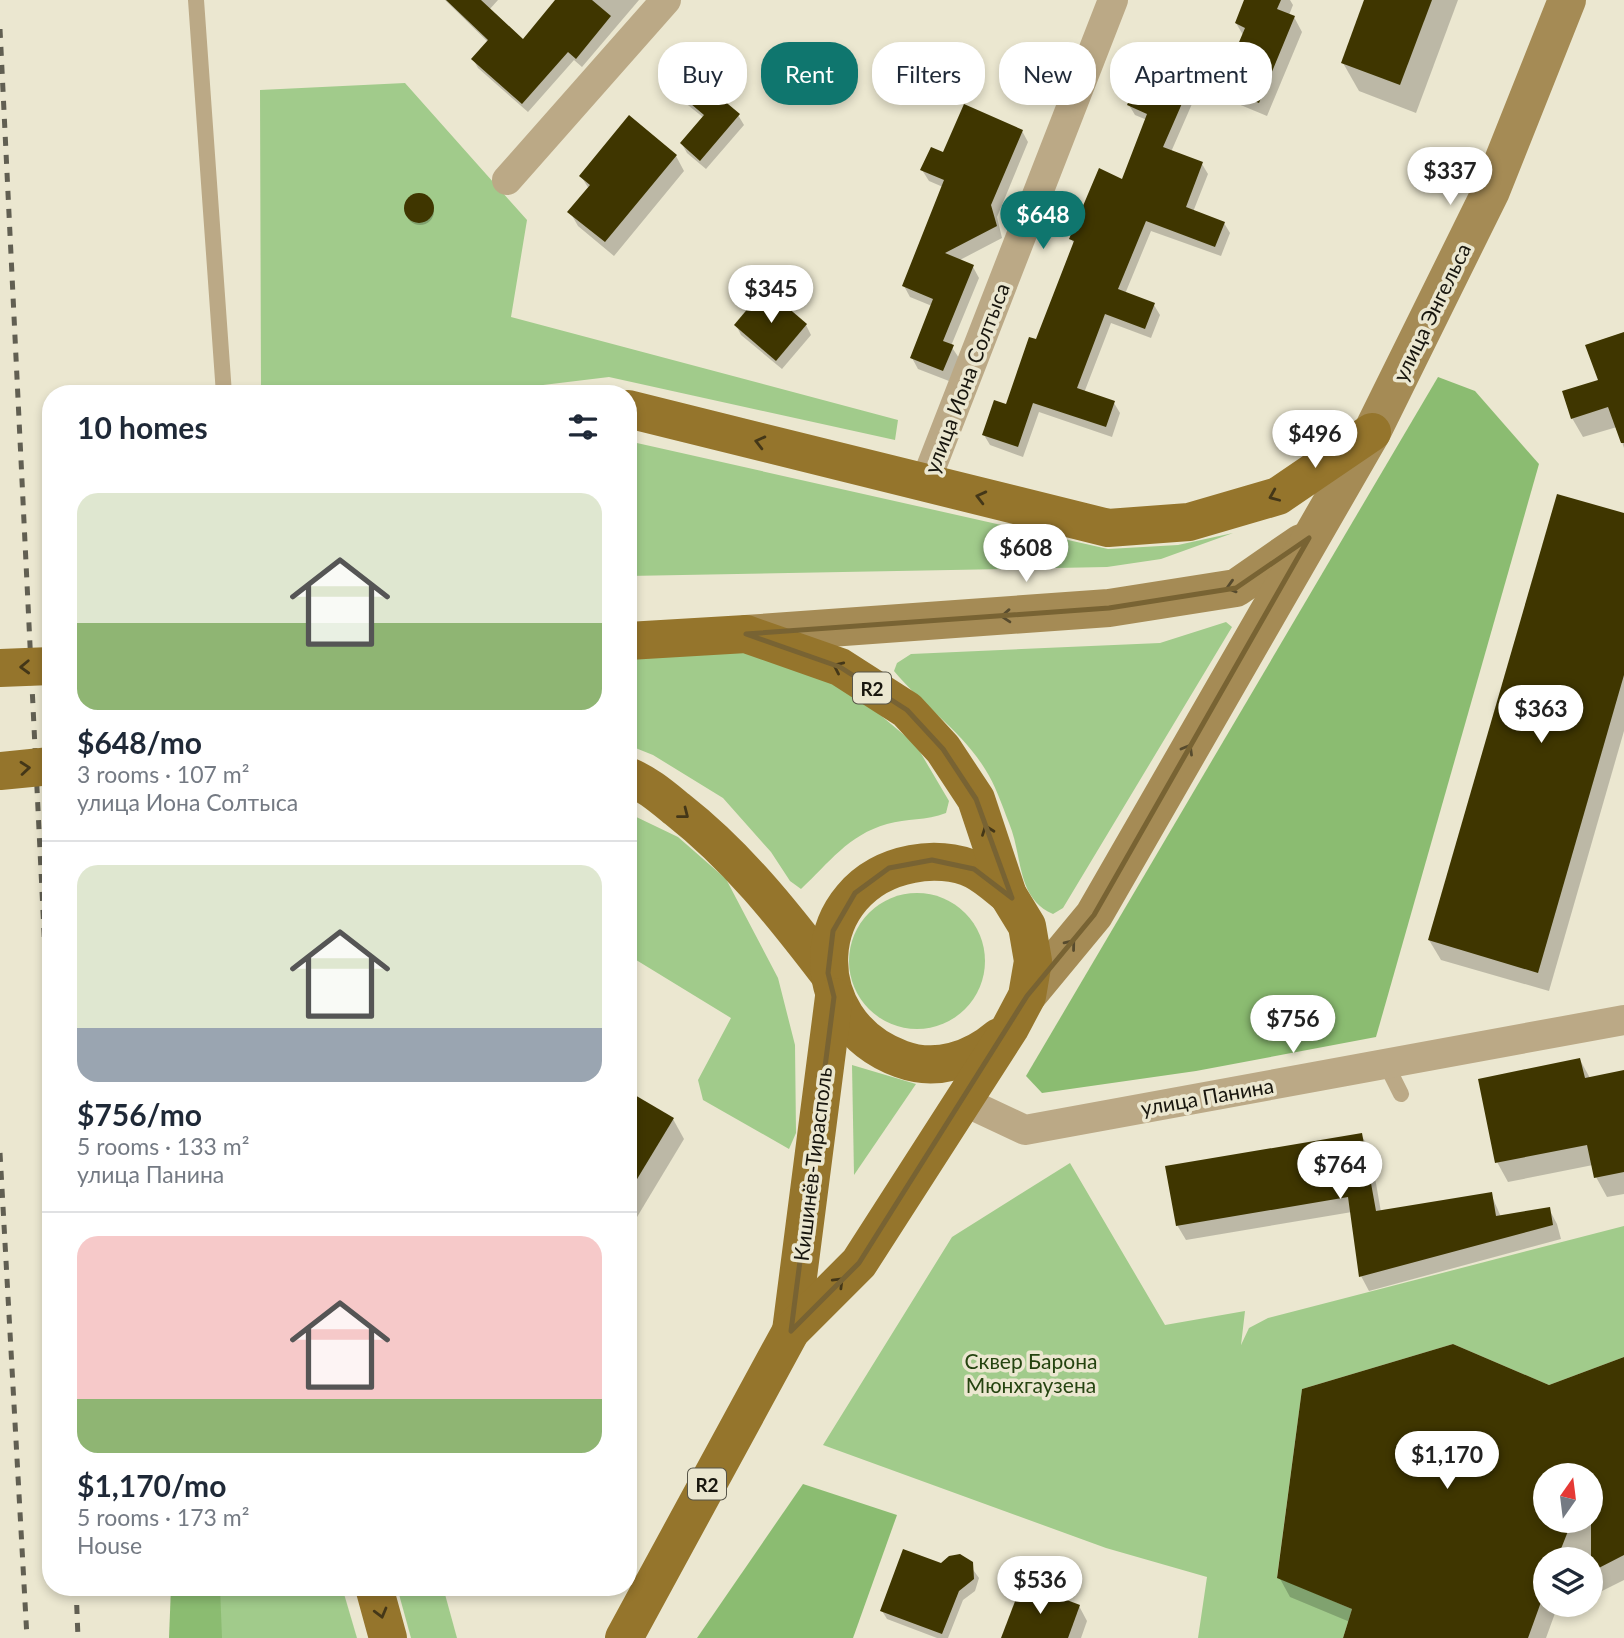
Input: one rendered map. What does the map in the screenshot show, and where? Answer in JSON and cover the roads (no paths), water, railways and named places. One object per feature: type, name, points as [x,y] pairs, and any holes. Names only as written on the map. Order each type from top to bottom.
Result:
[{"type":"main road","points":[[637,411],[1108,528],[1189,522],[1278,496],[1372,432]]},
{"type":"main road","name":"R2","points":[[624,1638],[791,1331],[859,1263],[1019,1012],[1033,961],[1027,926],[1008,895],[976,799],[943,749],[907,710],[840,667],[746,634],[637,640]]},
{"type":"main road","points":[[0,667],[42,666]]},
{"type":"main road","points":[[0,771],[42,767]]},
{"type":"main road","points":[[637,780],[707,832],[762,887],[831,985],[852,1028],[879,1051],[913,1063],[949,1064],[982,1051],[1019,1012]]},
{"type":"main road","points":[[831,985],[833,931],[855,893],[889,868],[932,860],[974,869],[1008,895]]},
{"type":"main road","name":"Кишинёв-Тирасполь","points":[[791,1331],[831,985]]},
{"type":"main road","points":[[376,1596],[388,1638]]},
{"type":"street","points":[[507,180],[666,0]]},
{"type":"street","name":"улица Иона Солтыса","points":[[925,483],[1113,0]]},
{"type":"street","name":"улица Энгельса","points":[[1019,1012],[1094,915],[1372,432],[1491,191],[1566,0]]},
{"type":"street","points":[[746,634],[1109,608],[1237,588],[1309,538]]},
{"type":"street","name":"улица Панина","points":[[961,1100],[1025,1130],[1624,1020]]},
{"type":"lane","points":[[196,0],[223,385]]},
{"type":"lane","points":[[1386,1064],[1401,1094]]},
{"type":"railway","points":[[0,29],[42,891]]},
{"type":"railway","points":[[0,1153],[27,1638]]},
{"type":"railway","points":[[76,1596],[78,1638]]},
{"type":"park label","name":"Сквер Барона Мюнхгаузена","points":[[1031,1372]]}]
